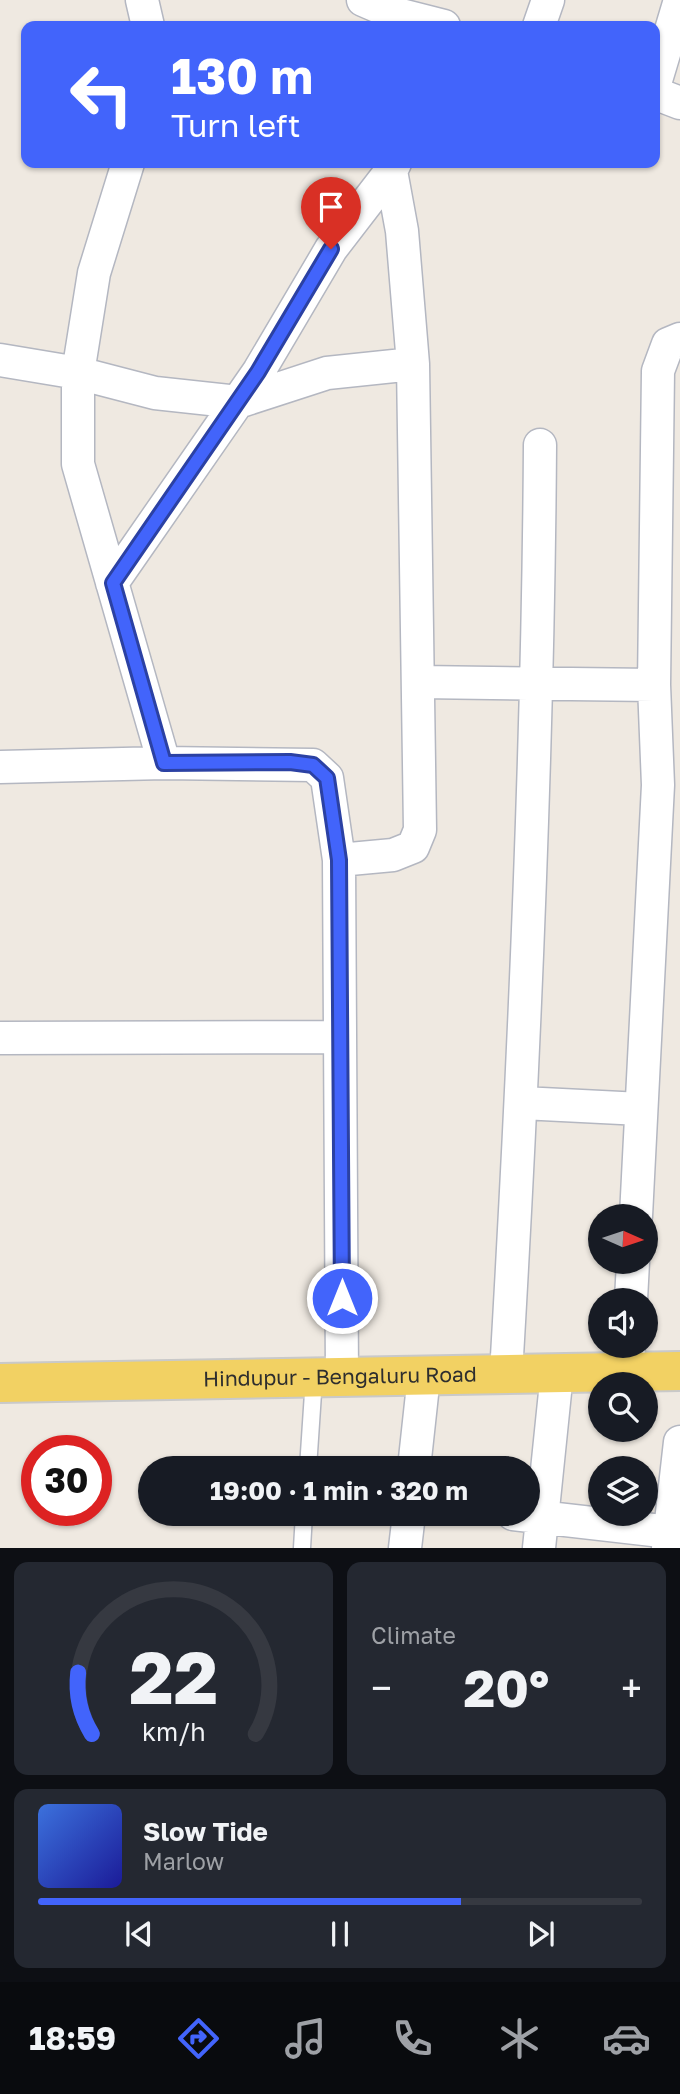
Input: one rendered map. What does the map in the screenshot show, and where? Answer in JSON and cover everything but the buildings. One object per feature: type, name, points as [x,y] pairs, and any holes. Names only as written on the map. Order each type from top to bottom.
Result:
[{"type":"main road","name":"Hindupur - Bengaluru Road","points":[[0,1383],[557,1373],[628,1359],[680,1371]]},
{"type":"street","points":[[142,0],[147,21]]},
{"type":"street","points":[[363,0],[431,15]]},
{"type":"street","points":[[541,21],[548,0]]},
{"type":"street","points":[[660,69],[680,0]]},
{"type":"street","points":[[660,93],[680,103]]},
{"type":"street","points":[[126,168],[94,273],[78,373],[78,464],[164,763]]},
{"type":"street","points":[[113,583],[238,402],[331,249],[392,168]]},
{"type":"street","points":[[339,860],[393,855],[413,847],[420,830],[413,364],[402,232],[393,168]]},
{"type":"street","points":[[637,1204],[658,785],[654,685],[658,371],[668,344],[680,339]]},
{"type":"street","points":[[0,360],[78,373],[155,393],[238,402],[327,373],[413,364]]},
{"type":"street","points":[[506,1374],[522,1103],[539,681],[540,445]]},
{"type":"street","points":[[419,682],[539,681],[654,685]]},
{"type":"street","points":[[0,767],[164,763],[313,765],[327,778],[339,860],[340,1037],[328,1378]]},
{"type":"street","points":[[0,1038],[340,1037]]},
{"type":"street","points":[[522,1103],[641,1109]]},
{"type":"street","points":[[540,1456],[557,1373]]},
{"type":"street","points":[[415,1456],[424,1376]]},
{"type":"street","points":[[540,1518],[669,1540],[680,1442]]},
{"type":"street","points":[[405,1548],[408,1526]]},
{"type":"street","points":[[531,1526],[539,1548]]},
{"type":"lane","points":[[311,1456],[328,1378]]},
{"type":"lane","points":[[302,1548],[303,1526]]},
{"type":"route","points":[[331,249],[258,372],[113,583],[164,763],[290,762],[313,765],[327,778],[339,860],[342,1298]]}]
